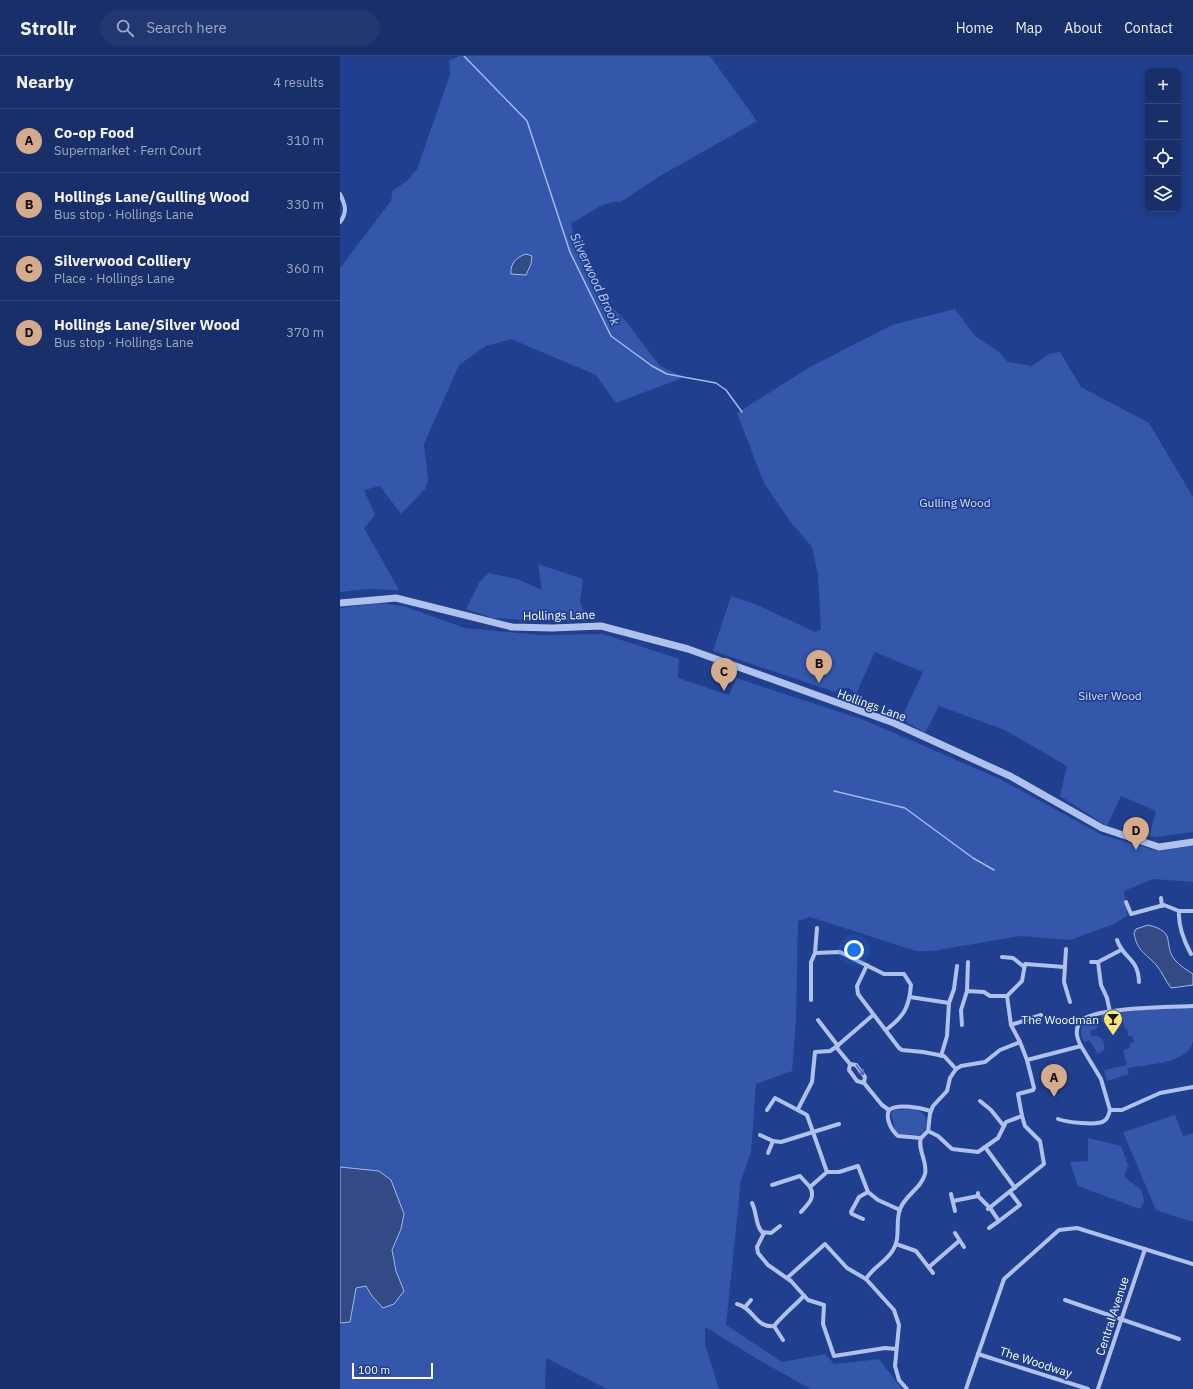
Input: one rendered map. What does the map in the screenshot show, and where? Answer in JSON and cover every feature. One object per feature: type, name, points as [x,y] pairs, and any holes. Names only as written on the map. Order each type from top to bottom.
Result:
[{"type":"street","points":[[340,194],[345,206],[345,212],[340,222]]},
{"type":"street","name":"Hollings Lane","points":[[340,603],[396,598],[462,616],[512,627],[552,628],[601,626],[688,649],[894,724],[1010,776],[1102,828],[1159,847],[1193,842]]},
{"type":"street","points":[[1161,898],[1162,906]]},
{"type":"street","points":[[1126,902],[1131,914],[1162,906],[1167,906],[1179,911],[1193,911]]},
{"type":"street","points":[[1179,911],[1178,919],[1183,937],[1191,954]]},
{"type":"street","points":[[811,1000],[811,962],[814,953],[817,928]]},
{"type":"street","points":[[1117,940],[1121,950],[1137,966],[1139,982]]},
{"type":"street","points":[[1066,949],[1064,982],[1070,1002]]},
{"type":"street","points":[[1091,962],[1098,962],[1121,950]]},
{"type":"street","points":[[814,953],[840,952],[884,974],[904,974],[910,982],[910,997],[900,1018],[886,1030]]},
{"type":"street","points":[[1002,957],[1014,958],[1023,966]]},
{"type":"street","points":[[962,1025],[961,1010],[967,991],[968,962]]},
{"type":"street","points":[[1098,962],[1101,984],[1107,998],[1110,1012]]},
{"type":"street","points":[[1023,966],[1027,963],[1065,967]]},
{"type":"street","points":[[867,965],[857,990],[873,1014],[902,1050],[946,1057],[956,1069]]},
{"type":"street","points":[[941,1056],[947,1036],[949,1003],[954,989],[957,966]]},
{"type":"street","points":[[967,991],[984,992],[990,996],[1007,996],[1022,981],[1023,966]]},
{"type":"street","points":[[989,1209],[1044,1164],[1040,1141],[1029,1131],[1022,1116],[1018,1094],[1033,1090],[1034,1088],[1027,1060],[1011,1025],[1007,996]]},
{"type":"street","points":[[910,997],[949,1003]]},
{"type":"street","points":[[1058,1119],[1064,1121],[1099,1124],[1106,1119],[1110,1110],[1101,1079],[1081,1046],[1076,1032],[1081,1021],[1086,1017],[1110,1012],[1149,1007],[1193,1006]]},
{"type":"street","points":[[798,1109],[812,1082],[815,1052],[830,1051],[873,1014]]},
{"type":"street","points":[[1011,1025],[1041,1015]]},
{"type":"street","points":[[818,1020],[850,1064],[856,1065],[865,1077],[864,1083]]},
{"type":"street","points":[[866,1279],[873,1268],[890,1255],[896,1244],[897,1217],[906,1197],[919,1186],[925,1174],[925,1159],[920,1146],[921,1138],[928,1131],[931,1111],[947,1091],[950,1078],[956,1069],[961,1066],[985,1062],[1000,1050],[1020,1042]]},
{"type":"street","points":[[1027,1060],[1081,1046]]},
{"type":"street","points":[[850,1064],[849,1070],[857,1081],[864,1083],[878,1101],[889,1110]]},
{"type":"street","points":[[1110,1110],[1115,1111],[1129,1108],[1160,1093],[1192,1087],[1193,1093]]},
{"type":"street","points":[[767,1110],[775,1098],[807,1115],[827,1172]]},
{"type":"street","points":[[980,1101],[991,1110],[1003,1125]]},
{"type":"street","points":[[889,1110],[896,1107],[913,1106],[931,1111]]},
{"type":"street","points":[[889,1110],[889,1122],[894,1133],[902,1137],[921,1138]]},
{"type":"street","points":[[928,1131],[939,1137],[952,1149],[965,1150],[973,1153],[998,1138],[1003,1125],[1010,1120],[1022,1116]]},
{"type":"street","points":[[760,1135],[773,1141],[781,1142],[839,1124]]},
{"type":"street","points":[[768,1153],[773,1141]]},
{"type":"street","points":[[985,1147],[1015,1188]]},
{"type":"street","points":[[810,1187],[827,1172],[839,1172],[858,1166],[868,1192],[878,1200],[900,1210]]},
{"type":"street","points":[[772,1185],[800,1176],[813,1192],[812,1198],[801,1212]]},
{"type":"street","points":[[864,1219],[852,1214],[851,1212],[859,1197],[868,1192]]},
{"type":"street","points":[[989,1228],[1020,1205],[1010,1192]]},
{"type":"street","points":[[951,1194],[955,1211]]},
{"type":"street","points":[[953,1202],[978,1194],[998,1221]]},
{"type":"street","points":[[752,1203],[760,1230],[764,1233],[771,1233],[780,1226]]},
{"type":"street","points":[[966,1389],[1004,1279],[1059,1230],[1077,1228],[1193,1264]]},
{"type":"street","points":[[764,1233],[757,1247],[758,1254],[768,1265],[787,1278],[804,1296],[812,1302],[824,1305],[823,1324],[834,1356],[885,1348],[896,1349]]},
{"type":"street","points":[[955,1233],[964,1247]]},
{"type":"street","points":[[929,1268],[959,1241]]},
{"type":"street","points":[[787,1278],[825,1244],[847,1268],[866,1279],[894,1310],[897,1317],[899,1325],[896,1349],[896,1370],[900,1380],[907,1389]]},
{"type":"street","points":[[896,1244],[916,1251],[933,1272]]},
{"type":"street","name":"Central Avenue","points":[[1098,1389],[1145,1249]]},
{"type":"street","points":[[774,1326],[780,1318],[789,1312],[804,1296]]},
{"type":"street","points":[[745,1306],[751,1300]]},
{"type":"street","points":[[1065,1300],[1179,1339]]},
{"type":"street","points":[[737,1304],[745,1306],[759,1323],[774,1326]]},
{"type":"street","points":[[774,1326],[783,1340]]},
{"type":"street","name":"The Woodway","points":[[978,1354],[1088,1389]]},
{"type":"green space","points":[[459,56],[710,56],[757,121],[660,176],[621,202],[602,205],[571,223],[575,245],[604,299],[624,319],[660,366],[682,378],[616,403],[596,375],[511,339],[486,346],[459,365],[424,444],[428,480],[426,488],[401,514],[380,486],[364,490],[375,515],[364,528],[399,590],[368,589],[340,592],[340,268],[391,201],[393,190],[407,181],[417,169],[450,75],[449,61]]},
{"type":"green space","name":"Gulling Wood","points":[[955,309],[975,336],[999,352],[1008,362],[1032,366],[1049,354],[1060,352],[1081,387],[1149,423],[1193,497],[1193,832],[1156,837],[1149,836],[1156,811],[1121,796],[1107,826],[1060,796],[1067,766],[1005,730],[939,706],[925,733],[901,719],[923,672],[875,652],[856,694],[849,688],[839,688],[835,692],[713,651],[731,596],[755,604],[815,632],[821,630],[818,575],[812,547],[789,520],[764,483],[737,413],[810,367],[892,325]]},
{"type":"green space","points":[[538,564],[583,579],[580,602],[587,621],[543,621],[493,618],[466,609],[479,583],[488,573],[517,579],[542,590]]},
{"type":"green space","points":[[380,603],[403,606],[465,628],[539,635],[603,634],[679,659],[678,678],[729,695],[736,678],[864,720],[998,778],[1102,835],[1158,851],[1193,846],[1193,882],[1153,879],[1124,891],[1127,916],[1114,924],[1070,940],[1021,936],[932,951],[916,951],[810,917],[798,921],[796,1019],[792,1071],[756,1084],[751,1152],[741,1180],[726,1325],[782,1362],[825,1354],[834,1364],[879,1359],[902,1389],[811,1389],[759,1360],[705,1327],[705,1344],[719,1389],[607,1389],[546,1358],[545,1389],[340,1389],[340,1323],[350,1322],[355,1288],[366,1286],[372,1296],[404,1291],[396,1271],[392,1250],[401,1229],[358,1169],[340,1167],[340,608]]},
{"type":"green space","points":[[1193,1006],[1193,1041],[1185,1054],[1168,1061],[1132,1067],[1127,1069],[1129,1074],[1107,1081],[1104,1070],[1127,1065],[1123,1050],[1130,1048],[1130,1044],[1134,1042],[1132,1036],[1128,1036],[1127,1029],[1125,1029],[1122,1018],[1116,1019],[1116,1023],[1111,1024],[1110,1020],[1102,1022],[1101,1014],[1124,1010]]},
{"type":"green space","points":[[1096,1016],[1098,1026],[1096,1029],[1090,1031],[1091,1036],[1098,1036],[1103,1040],[1105,1049],[1098,1054],[1089,1040],[1084,1042],[1081,1033],[1086,1017]]},
{"type":"green space","points":[[912,1109],[925,1116],[926,1127],[924,1131],[919,1135],[899,1134],[895,1130],[891,1113],[894,1110]]},
{"type":"green space","points":[[1175,1115],[1183,1136],[1193,1133],[1193,1222],[1156,1210],[1123,1132]]},
{"type":"green space","points":[[1088,1138],[1121,1146],[1128,1165],[1124,1177],[1142,1190],[1144,1202],[1140,1209],[1078,1186],[1070,1162],[1088,1161]]},
{"type":"shaded area","points":[[526,254],[532,256],[531,264],[526,275],[511,274],[514,261]]},
{"type":"shaded area","points":[[1148,925],[1163,931],[1166,935],[1171,954],[1175,960],[1193,974],[1193,985],[1171,988],[1157,966],[1142,952],[1137,944],[1134,933],[1136,929]]},
{"type":"shaded area","points":[[340,1167],[379,1171],[391,1180],[404,1214],[401,1229],[392,1250],[396,1271],[404,1291],[394,1304],[383,1308],[372,1296],[366,1286],[356,1288],[350,1322],[340,1323]]},
{"type":"waterway","name":"Silverwood Brook","points":[[464,56],[527,121],[570,252],[611,336],[652,366],[667,374],[716,383],[726,390],[742,412]]},
{"type":"waterway","points":[[834,791],[905,808],[973,858],[994,870]]},
{"type":"place","name":"Hollings Lane/Gulling Wood","points":[[819,683]]},
{"type":"place","name":"Silverwood Colliery","points":[[724,691]]},
{"type":"place","name":"Hollings Lane/Silver Wood","points":[[1136,850]]},
{"type":"place","name":"The Woodman","points":[[1113,1036]]},
{"type":"place","name":"Co-op Food","points":[[1054,1097]]},
{"type":"park label","name":"Silver Wood","points":[[1110,695]]}]
